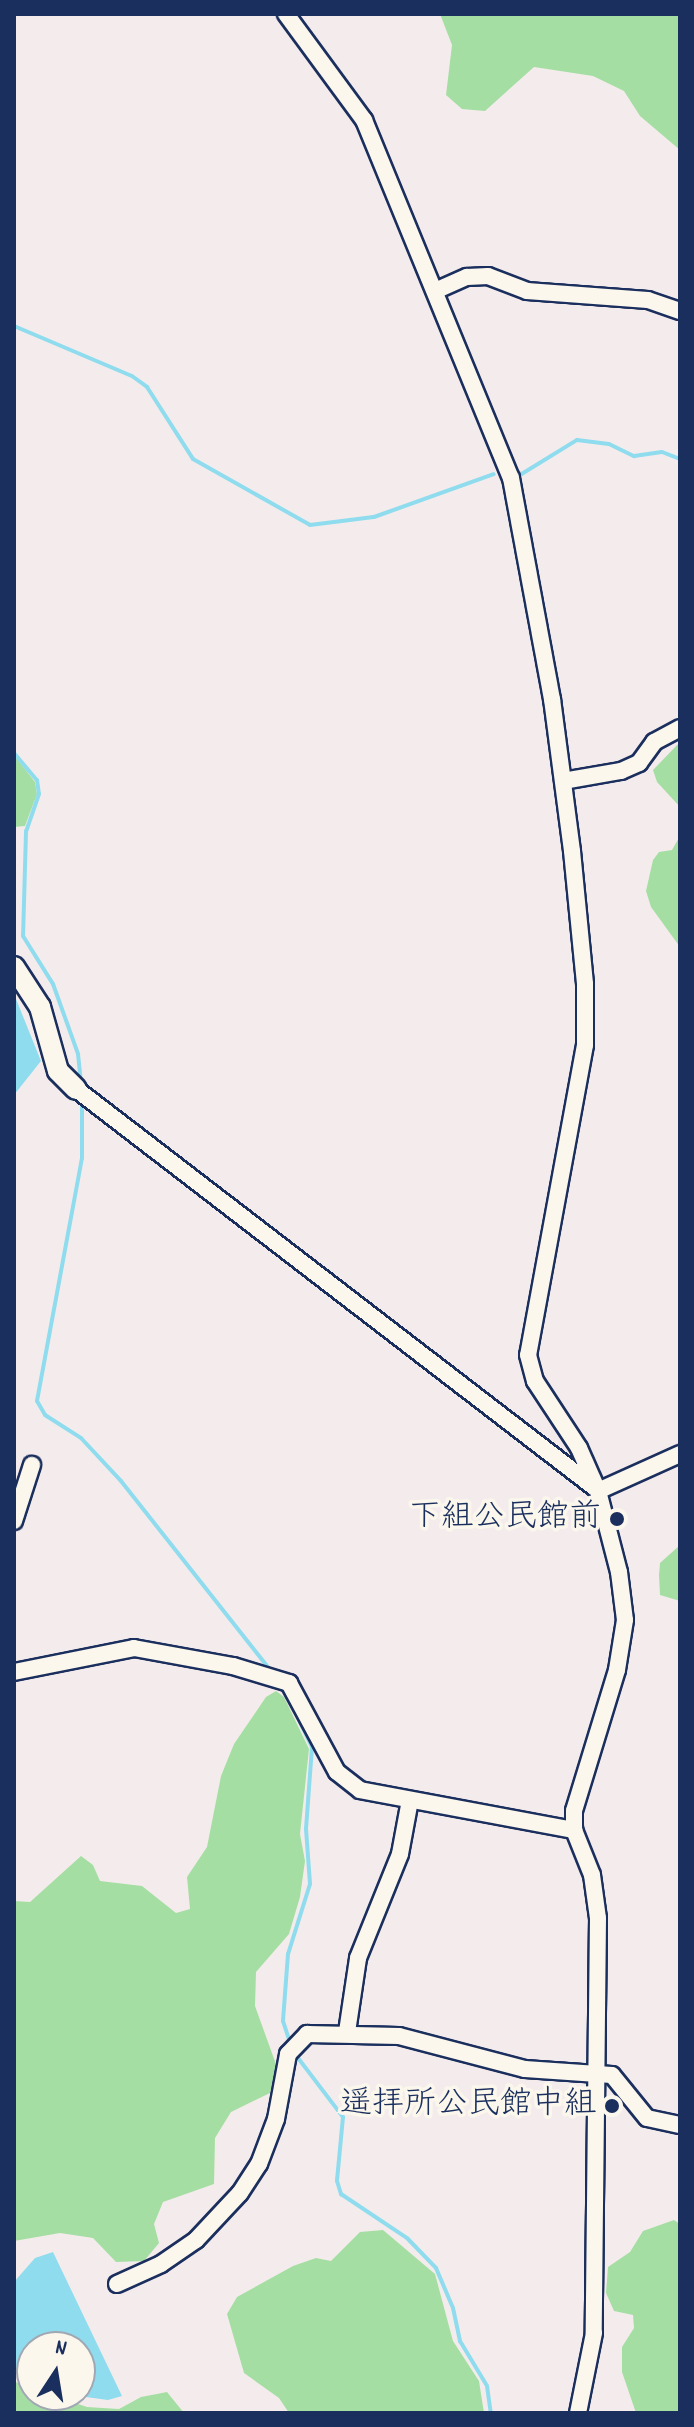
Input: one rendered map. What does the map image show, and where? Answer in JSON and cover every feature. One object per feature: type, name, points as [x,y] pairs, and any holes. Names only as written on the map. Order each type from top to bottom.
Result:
[{"type":"street","points":[[286,14],[364,120],[511,478],[563,781],[585,984],[585,1045],[528,1355],[535,1381],[579,1448],[598,1491],[619,1572],[625,1620],[617,1670],[574,1811],[574,1830],[592,1875],[598,1918],[594,2333],[578,2413]]},
{"type":"street","points":[[435,291],[467,277],[488,276],[527,291],[648,300],[680,311]]},
{"type":"street","points":[[563,781],[621,771],[639,763],[654,742],[680,728]]},
{"type":"street","points":[[14,967],[40,1007],[58,1071],[83,1094],[598,1491]]},
{"type":"street","points":[[598,1491],[680,1454]]},
{"type":"street","points":[[14,1521],[32,1465]]},
{"type":"street","points":[[14,1672],[134,1648],[207,1659],[277,1680],[294,1691],[337,1772],[360,1790],[574,1830]]},
{"type":"street","points":[[347,2032],[358,1958],[400,1854],[410,1800]]},
{"type":"street","points":[[117,2284],[161,2264],[196,2240],[240,2193],[259,2164],[276,2119],[291,2049],[315,2032],[423,2039],[525,2069],[597,2071],[612,2075],[647,2118],[680,2125]]},
{"type":"green space","points":[[440,14],[680,14],[680,150],[640,116],[624,91],[593,76],[534,67],[485,111],[462,109],[446,95],[452,45]]},
{"type":"green space","points":[[680,742],[680,807],[657,782],[653,770]]},
{"type":"green space","points":[[14,755],[35,782],[37,794],[25,826],[14,827]]},
{"type":"green space","points":[[680,836],[680,947],[651,907],[646,891],[653,860],[659,852],[672,850]]},
{"type":"green space","points":[[680,1545],[680,1601],[660,1595],[659,1575],[660,1563]]},
{"type":"green space","points":[[276,1691],[284,1697],[309,1749],[300,1834],[305,1861],[300,1897],[289,1934],[256,1972],[255,2006],[277,2067],[270,2093],[231,2112],[215,2138],[214,2184],[163,2202],[154,2224],[159,2243],[144,2261],[116,2262],[93,2238],[60,2233],[14,2241],[14,1901],[30,1902],[81,1856],[93,1865],[100,1881],[142,1886],[176,1913],[190,1909],[187,1877],[207,1847],[221,1776],[234,1744],[266,1697]]},
{"type":"green space","points":[[674,2220],[680,2224],[680,2413],[636,2413],[622,2372],[622,2347],[634,2328],[633,2315],[614,2311],[606,2293],[608,2267],[630,2252],[643,2231]]},
{"type":"green space","points":[[383,2230],[435,2274],[453,2341],[479,2381],[484,2413],[289,2413],[279,2398],[244,2373],[227,2314],[237,2297],[293,2266],[316,2258],[331,2261],[360,2232]]},
{"type":"green space","points":[[14,2382],[16,2411],[119,2409],[141,2397],[167,2392],[184,2413],[14,2413]]},
{"type":"water","points":[[14,994],[41,1061],[14,1095]]},
{"type":"water","points":[[53,2252],[91,2331],[16,2331],[14,2372],[14,2282],[35,2258]]},
{"type":"water","points":[[96,2342],[122,2396],[108,2400],[96,2398]]},
{"type":"waterway","points":[[14,326],[132,376],[147,387],[193,459],[310,525],[374,517],[494,474]]},
{"type":"waterway","points":[[520,475],[577,440],[609,444],[634,456],[662,452],[680,459]]},
{"type":"waterway","points":[[14,753],[37,780],[39,794],[26,831],[23,936],[53,984],[78,1054],[81,1082]]},
{"type":"waterway","points":[[82,1099],[82,1158],[37,1401],[45,1415],[81,1438],[121,1481],[272,1672]]},
{"type":"waterway","points":[[289,1699],[312,1747],[306,1829],[310,1884],[288,1954],[283,2021],[291,2046]]},
{"type":"waterway","points":[[295,2054],[343,2117],[337,2181],[341,2194],[407,2238],[436,2268],[453,2308],[460,2341],[487,2386],[491,2413]]},
{"type":"place","name":"下組公民館前","points":[[617,1519]]},
{"type":"place","name":"遥拝所公民館中組","points":[[612,2106]]}]
